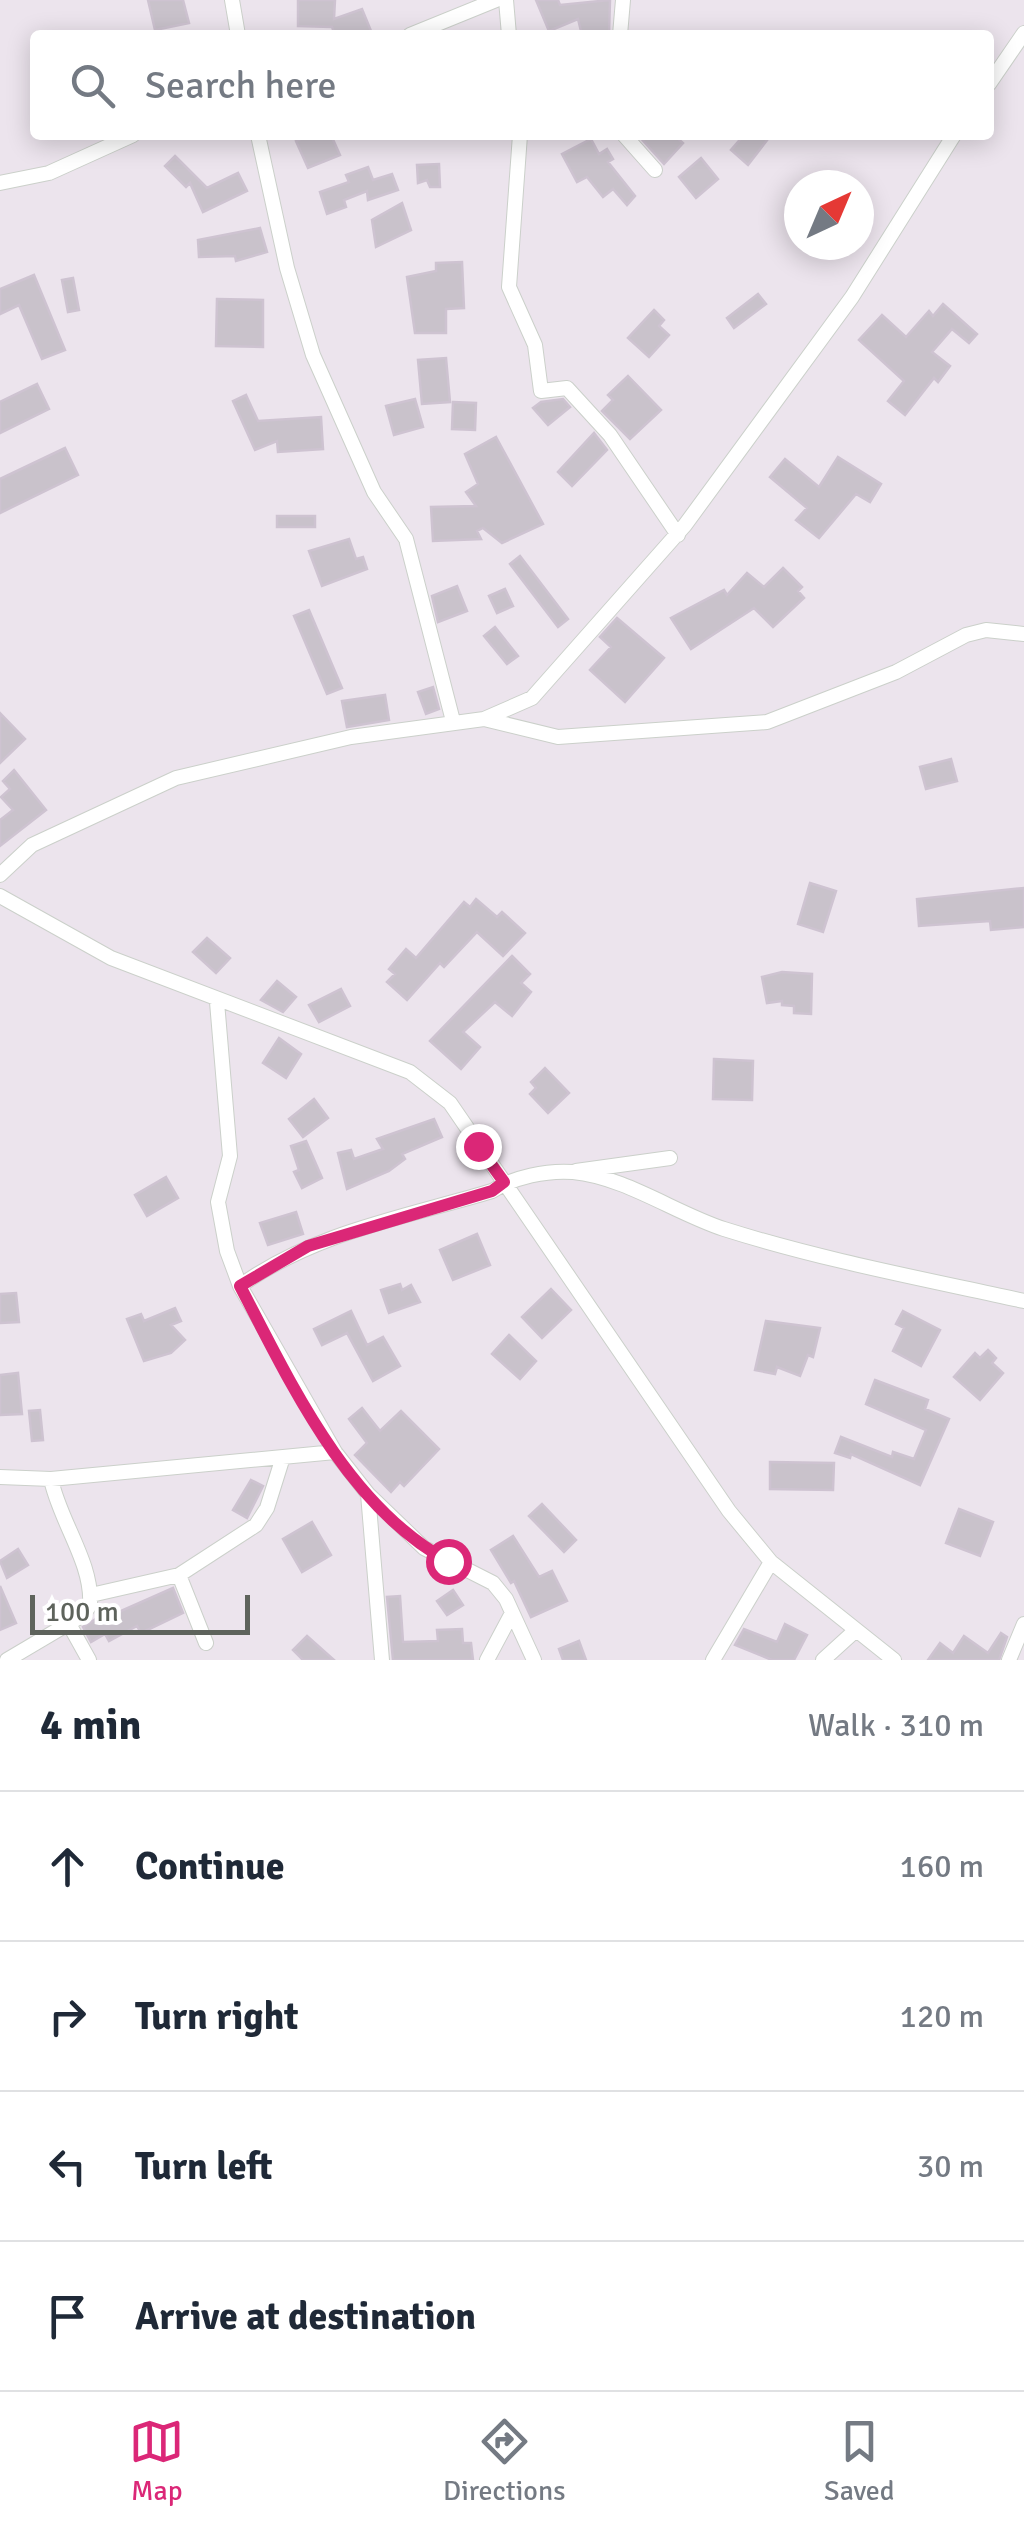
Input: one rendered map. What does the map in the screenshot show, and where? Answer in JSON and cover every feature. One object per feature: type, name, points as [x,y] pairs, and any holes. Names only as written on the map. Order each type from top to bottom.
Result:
[{"type":"street","points":[[232,0],[237,30]]},
{"type":"street","points":[[422,30],[496,0]]},
{"type":"street","points":[[506,0],[509,30]]},
{"type":"street","points":[[621,30],[624,0]]},
{"type":"street","points":[[994,77],[1024,34]]},
{"type":"street","points":[[0,182],[49,173],[122,140]]},
{"type":"street","points":[[259,140],[287,268],[313,355],[374,492],[406,539],[453,721]]},
{"type":"street","points":[[520,140],[509,287],[535,345],[541,392],[567,388],[610,436],[678,535]]},
{"type":"street","points":[[628,140],[655,170]]},
{"type":"street","points":[[484,719],[532,698],[678,535],[852,296],[951,140]]},
{"type":"street","points":[[0,875],[32,845],[176,778],[352,737],[453,721],[484,719],[558,737],[767,722],[896,672],[966,635],[986,630],[1024,634]]},
{"type":"street","points":[[0,896],[110,958],[217,1002],[410,1072],[450,1103],[688,1452],[770,1562],[894,1660]]},
{"type":"street","points":[[217,1002],[230,1156],[218,1202],[227,1251],[240,1286],[335,1452],[368,1494],[424,1548],[492,1584],[512,1612],[534,1660]]},
{"type":"street","points":[[240,1286],[308,1246],[492,1191],[504,1182],[670,1158]]},
{"type":"street","points":[[573,1172],[602,1179],[724,1229],[854,1264],[1024,1301]]},
{"type":"street","points":[[0,1477],[51,1480],[335,1452]]},
{"type":"street","points":[[91,1595],[179,1575],[256,1524],[267,1508],[283,1457]]},
{"type":"street","points":[[6,1660],[83,1616],[91,1595],[51,1480]]},
{"type":"street","points":[[368,1494],[382,1660]]},
{"type":"street","points":[[713,1660],[770,1562]]},
{"type":"street","points":[[179,1575],[206,1644]]},
{"type":"street","points":[[487,1660],[512,1612]]},
{"type":"street","points":[[69,1624],[90,1660]]},
{"type":"street","points":[[1009,1660],[1024,1624]]},
{"type":"street","points":[[823,1660],[856,1630]]},
{"type":"building","points":[[148,0],[183,0],[189,23],[155,30]]},
{"type":"building","points":[[298,0],[335,0],[334,19],[362,9],[371,30],[333,30],[298,26]]},
{"type":"building","points":[[536,0],[558,0],[560,5],[610,0],[609,30],[581,30],[578,19],[549,30]]},
{"type":"building","points":[[333,140],[340,155],[308,168],[296,141]]},
{"type":"building","points":[[592,140],[599,154],[607,149],[613,159],[608,162],[635,196],[627,205],[613,189],[603,197],[587,177],[577,182],[562,154]]},
{"type":"building","points":[[642,140],[683,143],[664,164]]},
{"type":"building","points":[[740,140],[767,140],[748,165],[731,150]]},
{"type":"building","points":[[175,156],[207,188],[238,173],[247,191],[203,212],[190,183],[186,187],[165,166]]},
{"type":"building","points":[[701,158],[718,179],[696,198],[679,177]]},
{"type":"building","points":[[439,164],[440,187],[430,187],[427,180],[418,183],[417,165]]},
{"type":"building","points":[[368,167],[373,180],[392,174],[398,190],[368,200],[367,191],[344,200],[346,207],[327,214],[320,192],[349,182],[346,175]]},
{"type":"building","points":[[402,203],[411,230],[376,247],[372,220]]},
{"type":"building","points":[[260,228],[267,252],[236,261],[235,256],[199,257],[198,240]]},
{"type":"building","points":[[462,262],[464,308],[446,309],[446,333],[415,333],[407,277],[436,271],[436,263]]},
{"type":"building","points":[[34,275],[65,350],[42,359],[19,305],[0,314],[0,289]]},
{"type":"building","points":[[73,278],[79,310],[68,312],[62,280]]},
{"type":"building","points":[[758,294],[766,304],[734,328],[727,318]]},
{"type":"building","points":[[217,299],[263,300],[263,347],[216,346]]},
{"type":"building","points":[[943,304],[977,334],[969,343],[952,329],[932,352],[950,366],[938,382],[934,378],[905,415],[888,401],[904,381],[859,340],[882,315],[906,337],[929,311],[933,316]]},
{"type":"building","points":[[654,310],[664,320],[659,326],[669,335],[649,357],[628,338]]},
{"type":"building","points":[[446,358],[450,402],[422,404],[418,360]]},
{"type":"building","points":[[628,376],[661,410],[630,439],[602,411],[613,400],[608,395]]},
{"type":"building","points":[[37,384],[49,409],[0,433],[0,402]]},
{"type":"building","points":[[246,395],[258,421],[321,417],[323,449],[278,452],[277,441],[255,450],[233,401]]},
{"type":"building","points":[[415,399],[423,427],[394,435],[386,406]]},
{"type":"building","points":[[563,399],[570,407],[548,425],[533,408],[541,402]]},
{"type":"building","points":[[453,402],[476,403],[475,430],[452,429]]},
{"type":"building","points":[[594,433],[607,450],[572,486],[558,472]]},
{"type":"building","points":[[496,437],[543,524],[502,543],[483,528],[477,531],[481,539],[433,541],[431,507],[476,506],[466,492],[478,484],[465,454]]},
{"type":"building","points":[[65,448],[78,475],[0,513],[0,479]]},
{"type":"building","points":[[838,457],[881,484],[870,502],[856,494],[819,538],[796,520],[807,508],[770,477],[785,459],[819,487]]},
{"type":"building","points":[[277,516],[315,516],[315,527],[277,527]]},
{"type":"building","points":[[349,539],[356,559],[363,557],[367,569],[322,586],[309,551]]},
{"type":"building","points":[[520,556],[568,619],[558,627],[510,564]]},
{"type":"building","points":[[783,568],[802,587],[798,591],[804,598],[773,627],[754,608],[691,649],[671,618],[724,590],[727,595],[747,573],[764,587]]},
{"type":"building","points":[[457,586],[467,611],[438,622],[432,596]]},
{"type":"building","points":[[505,589],[513,606],[497,613],[489,596]]},
{"type":"building","points":[[309,610],[342,688],[327,694],[294,616]]},
{"type":"building","points":[[617,618],[664,658],[625,702],[590,670],[611,647],[600,637]]},
{"type":"building","points":[[495,627],[518,656],[507,664],[484,636]]},
{"type":"building","points":[[433,687],[439,709],[426,714],[418,692]]},
{"type":"building","points":[[385,695],[389,720],[347,727],[342,701]]},
{"type":"building","points":[[0,713],[25,739],[0,763]]},
{"type":"building","points":[[951,759],[957,781],[926,789],[920,767]]},
{"type":"building","points":[[14,770],[46,810],[0,846],[0,820],[13,810],[1,797],[10,789],[3,781]]},
{"type":"building","points":[[810,883],[836,891],[823,932],[798,924]]},
{"type":"building","points":[[1024,888],[1024,927],[991,930],[990,921],[919,926],[917,899]]},
{"type":"building","points":[[476,899],[497,917],[502,912],[525,933],[503,956],[477,932],[444,967],[440,963],[407,1000],[387,982],[395,974],[389,969],[406,949],[416,958],[464,902],[470,907]]},
{"type":"building","points":[[207,938],[230,958],[216,973],[193,952]]},
{"type":"building","points":[[512,956],[530,974],[521,983],[531,992],[512,1016],[495,1002],[463,1032],[480,1047],[461,1069],[430,1041]]},
{"type":"building","points":[[782,972],[812,974],[811,1014],[794,1013],[794,1006],[782,1005],[782,1001],[767,1003],[762,977]]},
{"type":"building","points":[[277,981],[296,997],[283,1012],[261,1000]]},
{"type":"building","points":[[341,989],[350,1006],[319,1022],[309,1005]]},
{"type":"building","points":[[279,1038],[301,1054],[286,1078],[263,1063]]},
{"type":"building","points":[[714,1059],[753,1061],[752,1100],[713,1099]]},
{"type":"building","points":[[545,1068],[569,1093],[548,1113],[530,1094],[536,1088],[531,1082]]},
{"type":"building","points":[[314,1099],[328,1118],[303,1137],[289,1119]]},
{"type":"building","points":[[434,1119],[442,1137],[402,1154],[405,1159],[389,1171],[347,1189],[338,1153],[351,1150],[354,1159],[383,1149],[377,1139]]},
{"type":"building","points":[[306,1141],[322,1178],[302,1188],[294,1172],[299,1170],[291,1146]]},
{"type":"building","points":[[166,1177],[178,1198],[147,1216],[135,1195]]},
{"type":"building","points":[[296,1212],[303,1234],[268,1245],[260,1223]]},
{"type":"building","points":[[477,1234],[490,1265],[453,1280],[440,1250]]},
{"type":"building","points":[[400,1284],[402,1290],[411,1285],[420,1302],[389,1313],[381,1290]]},
{"type":"building","points":[[551,1289],[571,1310],[542,1338],[522,1317]]},
{"type":"building","points":[[16,1293],[19,1322],[0,1323],[0,1294]]},
{"type":"building","points":[[175,1308],[181,1321],[171,1325],[185,1340],[171,1353],[144,1361],[127,1319],[141,1314],[144,1321]]},
{"type":"building","points":[[351,1311],[367,1345],[383,1337],[400,1366],[373,1381],[347,1333],[322,1345],[314,1329]]},
{"type":"building","points":[[903,1311],[940,1330],[921,1366],[893,1351],[904,1328],[896,1324]]},
{"type":"building","points":[[766,1321],[820,1328],[813,1357],[808,1355],[800,1376],[777,1367],[775,1374],[755,1370]]},
{"type":"building","points":[[509,1335],[536,1361],[520,1379],[492,1354]]},
{"type":"building","points":[[988,1350],[996,1358],[992,1363],[1003,1373],[980,1400],[954,1377],[975,1353],[980,1358]]},
{"type":"building","points":[[18,1373],[22,1414],[0,1415],[0,1375]]},
{"type":"building","points":[[875,1380],[928,1400],[925,1409],[949,1419],[920,1485],[851,1454],[850,1458],[835,1453],[841,1437],[892,1457],[893,1452],[914,1459],[926,1430],[866,1404]]},
{"type":"building","points":[[362,1408],[380,1431],[401,1411],[439,1449],[404,1486],[400,1482],[391,1492],[355,1455],[367,1443],[349,1419]]},
{"type":"building","points":[[40,1410],[43,1440],[32,1441],[29,1411]]},
{"type":"building","points":[[770,1462],[834,1463],[833,1490],[770,1489]]},
{"type":"building","points":[[251,1480],[263,1486],[247,1518],[233,1510]]},
{"type":"building","points":[[542,1504],[576,1540],[564,1552],[529,1516]]},
{"type":"building","points":[[959,1509],[993,1522],[980,1556],[946,1543]]},
{"type":"building","points":[[312,1522],[331,1555],[302,1572],[283,1539]]},
{"type":"building","points":[[513,1536],[539,1577],[552,1571],[567,1601],[531,1617],[514,1581],[511,1583],[491,1550]]},
{"type":"building","points":[[18,1549],[28,1565],[7,1578],[0,1561]]},
{"type":"building","points":[[0,1586],[16,1623],[0,1630]]},
{"type":"building","points":[[173,1588],[183,1613],[141,1633],[137,1626],[109,1641],[105,1634],[91,1642],[83,1627],[110,1610],[112,1615]]},
{"type":"building","points":[[453,1590],[463,1605],[447,1615],[437,1601]]},
{"type":"building","points":[[400,1596],[403,1642],[438,1641],[437,1630],[462,1629],[463,1643],[471,1643],[473,1660],[393,1660],[387,1597]]},
{"type":"building","points":[[785,1624],[807,1635],[794,1660],[772,1660],[735,1645],[744,1629],[777,1642]]},
{"type":"building","points":[[1001,1633],[1007,1637],[999,1660],[928,1660],[940,1643],[953,1653],[964,1636],[988,1653]]},
{"type":"building","points":[[307,1636],[334,1660],[303,1660],[293,1650]]},
{"type":"building","points":[[579,1641],[586,1660],[563,1660],[559,1649]]},
{"type":"route","points":[[448,1561],[424,1548],[404,1529],[368,1494],[335,1452],[280,1362],[240,1286],[308,1246],[492,1191],[504,1182],[478,1146]]}]
